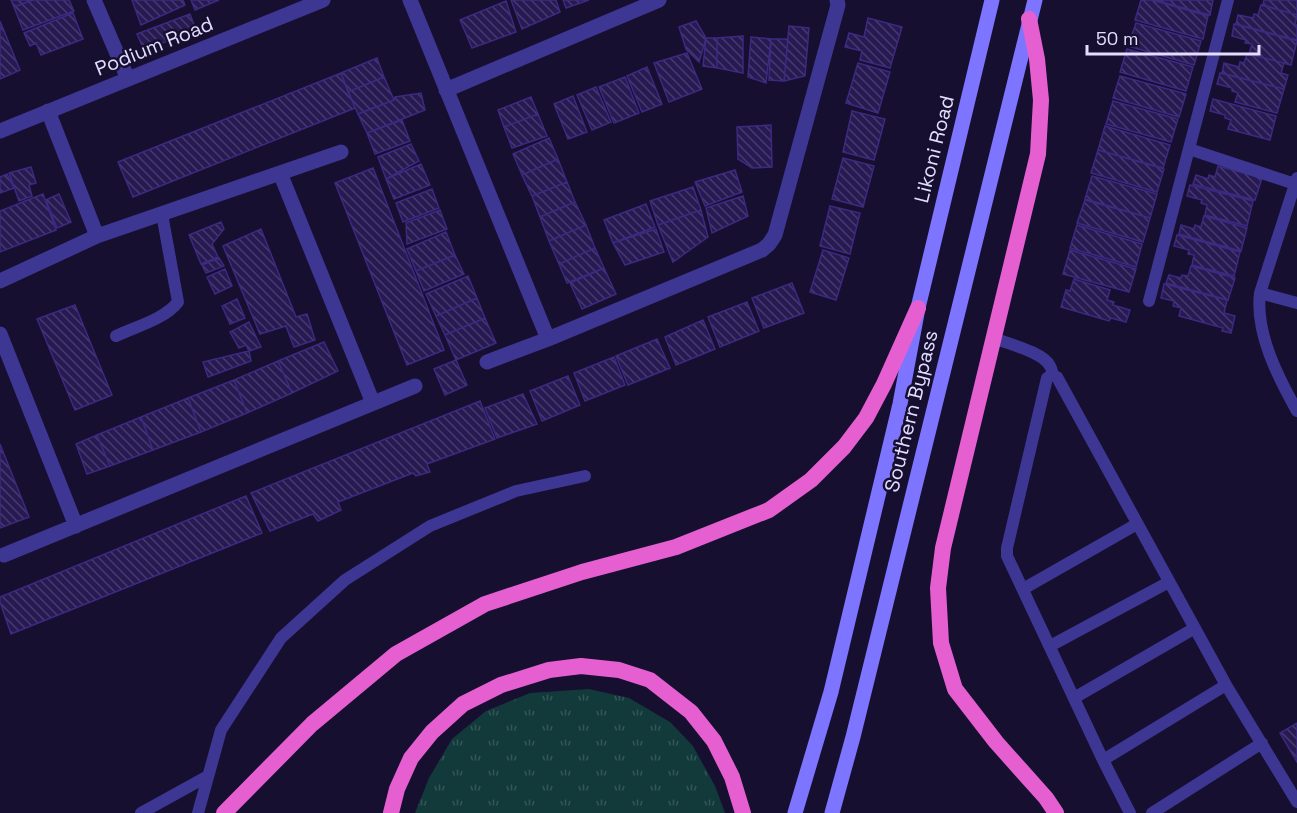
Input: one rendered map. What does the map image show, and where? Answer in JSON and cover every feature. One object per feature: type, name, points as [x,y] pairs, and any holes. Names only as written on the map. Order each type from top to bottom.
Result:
[{"type":"highway","points":[[1029,19],[1037,59],[1041,100],[1038,154],[943,548],[938,588],[941,643],[955,689],[1056,813]]},
{"type":"highway","points":[[224,813],[312,724],[396,654],[485,604],[582,572],[676,547],[769,510],[811,480],[844,447],[866,418],[918,308]]},
{"type":"highway","points":[[391,813],[411,758],[432,732],[463,704],[501,685],[549,670],[581,666],[619,670],[650,680],[691,712],[714,741],[732,777],[743,813]]},
{"type":"main road","name":"Likoni Road","points":[[918,308],[992,0]]},
{"type":"main road","points":[[1029,19],[1035,0]]},
{"type":"main road","name":"Southern Bypass","points":[[832,813],[853,737],[1029,19]]},
{"type":"main road","name":"Southern Bypass","points":[[795,813],[831,692],[900,404],[918,308]]},
{"type":"street","points":[[94,0],[128,79]]},
{"type":"street","points":[[282,0],[289,14]]},
{"type":"street","name":"Podium Road","points":[[0,131],[323,0]]},
{"type":"street","points":[[410,0],[548,339]]},
{"type":"street","points":[[446,90],[659,0]]},
{"type":"street","points":[[488,362],[762,250],[769,244],[775,235],[808,118],[838,5],[837,0]]},
{"type":"street","points":[[48,111],[97,236]]},
{"type":"street","points":[[0,281],[97,236],[341,152]]},
{"type":"street","points":[[280,173],[373,403]]},
{"type":"street","points":[[0,334],[76,526]]},
{"type":"street","points":[[4,555],[415,386]]},
{"type":"lane","points":[[1149,301],[1228,0]]},
{"type":"lane","points":[[1189,149],[1296,181],[1260,293],[1259,316],[1263,335],[1297,411]]},
{"type":"lane","points":[[116,336],[164,315],[178,302],[162,214]]},
{"type":"lane","points":[[1260,293],[1297,303]]},
{"type":"lane","points":[[994,338],[1034,353],[1050,365],[1053,375],[1057,378],[1226,685],[1297,802]]},
{"type":"lane","points":[[1053,375],[1047,378],[1007,556],[1130,813]]},
{"type":"lane","points":[[198,813],[221,730],[281,638],[345,580],[430,526],[516,491],[585,476]]},
{"type":"lane","points":[[1023,589],[1137,524]]},
{"type":"lane","points":[[1050,646],[1169,582]]},
{"type":"lane","points":[[1074,698],[1195,628]]},
{"type":"lane","points":[[1103,759],[1226,685]]},
{"type":"lane","points":[[1152,813],[1262,743]]},
{"type":"lane","points":[[141,813],[208,777]]},
{"type":"green space","points":[[589,689],[629,698],[670,722],[693,746],[715,786],[725,813],[415,813],[429,778],[452,739],[486,711],[530,693]]},
{"type":"building","points":[[11,0],[33,0],[14,7]]},
{"type":"building","points":[[33,0],[69,0],[74,11],[23,30],[14,7]]},
{"type":"building","points":[[132,0],[183,0],[185,5],[141,25]]},
{"type":"building","points":[[191,0],[219,0],[195,10]]},
{"type":"building","points":[[511,0],[556,0],[560,12],[522,29]]},
{"type":"building","points":[[563,0],[589,0],[566,8]]},
{"type":"building","points":[[1141,0],[1152,0],[1208,16],[1203,39],[1135,20]]},
{"type":"building","points":[[1154,0],[1213,0],[1210,15]]},
{"type":"building","points":[[1264,0],[1297,0],[1297,15],[1263,5]]},
{"type":"building","points":[[506,1],[516,32],[472,48],[460,20]]},
{"type":"building","points":[[1261,5],[1297,15],[1295,25],[1297,25],[1297,40],[1236,24],[1238,15],[1253,18],[1254,14],[1258,15]]},
{"type":"building","points":[[73,13],[83,39],[41,55],[36,43],[30,46],[24,33]]},
{"type":"building","points":[[190,14],[196,30],[144,50],[137,34]]},
{"type":"building","points":[[868,18],[902,27],[890,68],[860,60],[862,51],[845,47],[849,33],[864,37]]},
{"type":"building","points":[[0,21],[20,70],[0,79]]},
{"type":"building","points":[[696,21],[706,38],[699,62],[686,49],[679,27]]},
{"type":"building","points":[[1136,23],[1201,41],[1194,65],[1128,46]]},
{"type":"building","points":[[1234,24],[1297,41],[1291,65],[1249,54],[1252,44],[1232,36]]},
{"type":"building","points":[[789,26],[809,28],[805,76],[784,81]]},
{"type":"building","points":[[743,36],[743,73],[717,68],[717,38]]},
{"type":"building","points":[[751,37],[771,39],[766,83],[748,77]]},
{"type":"building","points":[[706,38],[717,38],[717,68],[703,66]]},
{"type":"building","points":[[771,39],[788,39],[784,81],[769,80]]},
{"type":"building","points":[[1127,49],[1193,67],[1186,91],[1120,72]]},
{"type":"building","points":[[687,53],[702,89],[669,102],[654,63]]},
{"type":"building","points":[[1247,54],[1284,63],[1281,73],[1288,75],[1284,89],[1222,73],[1224,63],[1239,67],[1240,62],[1244,63]]},
{"type":"building","points":[[377,58],[384,77],[348,92],[341,73]]},
{"type":"building","points":[[858,63],[890,72],[878,113],[846,103]]},
{"type":"building","points":[[647,67],[662,104],[642,112],[627,76]]},
{"type":"building","points":[[341,73],[355,108],[133,197],[118,162]]},
{"type":"building","points":[[1220,73],[1284,89],[1277,113],[1235,102],[1238,93],[1232,91],[1232,88],[1217,84]]},
{"type":"building","points":[[1120,76],[1186,94],[1179,117],[1113,98]]},
{"type":"building","points":[[384,77],[394,100],[358,114],[348,92]]},
{"type":"building","points":[[625,77],[639,113],[614,123],[599,87]]},
{"type":"building","points":[[596,87],[611,122],[592,130],[577,95]]},
{"type":"building","points":[[421,93],[425,110],[367,133],[358,114],[394,100],[395,97]]},
{"type":"building","points":[[573,96],[587,132],[568,139],[554,104]]},
{"type":"building","points":[[531,97],[538,114],[504,127],[498,110]]},
{"type":"building","points":[[1213,99],[1276,116],[1270,140],[1228,129],[1231,120],[1225,118],[1225,115],[1210,111]]},
{"type":"building","points":[[1113,101],[1178,119],[1171,142],[1106,124]]},
{"type":"building","points":[[852,111],[885,119],[874,160],[843,152]]},
{"type":"building","points":[[538,114],[547,136],[512,148],[504,127]]},
{"type":"building","points":[[402,120],[410,141],[375,154],[367,133]]},
{"type":"building","points":[[771,125],[772,167],[752,168],[738,159],[737,127]]},
{"type":"building","points":[[1105,126],[1170,145],[1163,168],[1098,150]]},
{"type":"building","points":[[549,138],[558,159],[522,175],[513,154]]},
{"type":"building","points":[[411,144],[419,161],[386,179],[378,157]]},
{"type":"building","points":[[1098,150],[1164,169],[1157,192],[1091,173]]},
{"type":"building","points":[[843,158],[874,166],[863,207],[832,199]]},
{"type":"building","points":[[558,159],[567,182],[532,196],[522,175]]},
{"type":"building","points":[[421,164],[430,185],[394,199],[386,179]]},
{"type":"building","points":[[1218,166],[1262,178],[1255,200],[1193,184],[1196,175],[1208,179],[1209,175],[1215,177]]},
{"type":"building","points":[[31,167],[36,183],[29,185],[32,196],[19,201],[9,173]]},
{"type":"building","points":[[373,168],[444,350],[407,365],[335,183]]},
{"type":"building","points":[[735,170],[742,192],[705,206],[695,182]]},
{"type":"building","points":[[7,174],[14,188],[0,193],[0,177]]},
{"type":"building","points":[[1092,176],[1157,194],[1150,218],[1085,199]]},
{"type":"building","points":[[567,182],[575,202],[540,217],[532,196]]},
{"type":"building","points":[[1190,185],[1253,201],[1247,226],[1205,215],[1207,205],[1201,203],[1202,200],[1187,196]]},
{"type":"building","points":[[693,187],[701,210],[658,225],[650,201]]},
{"type":"building","points":[[432,189],[439,208],[403,222],[396,203]]},
{"type":"building","points":[[43,194],[56,230],[0,252],[0,211]]},
{"type":"building","points":[[59,194],[71,222],[57,228],[46,200]]},
{"type":"building","points":[[743,196],[748,216],[712,233],[706,208]]},
{"type":"building","points":[[1085,200],[1150,218],[1143,242],[1077,223]]},
{"type":"building","points":[[575,202],[586,225],[549,241],[540,217]]},
{"type":"building","points":[[646,204],[655,227],[613,243],[604,220]]},
{"type":"building","points":[[830,206],[860,213],[850,254],[820,246]]},
{"type":"building","points":[[440,210],[447,229],[407,244],[406,223]]},
{"type":"building","points":[[701,210],[708,237],[673,262],[658,225]]},
{"type":"building","points":[[1204,216],[1247,228],[1241,251],[1179,234],[1181,225],[1194,229],[1195,225],[1201,227]]},
{"type":"building","points":[[221,222],[224,229],[212,244],[218,257],[201,264],[189,235]]},
{"type":"building","points":[[586,225],[595,248],[559,264],[549,241]]},
{"type":"building","points":[[1077,225],[1142,244],[1136,267],[1070,248]]},
{"type":"building","points":[[261,229],[296,317],[307,314],[315,340],[294,347],[286,326],[260,334],[223,246]]},
{"type":"building","points":[[656,229],[664,252],[625,265],[613,243]]},
{"type":"building","points":[[446,232],[455,255],[416,271],[407,249]]},
{"type":"building","points":[[1177,235],[1240,252],[1234,276],[1192,265],[1194,255],[1188,254],[1189,250],[1174,246]]},
{"type":"building","points":[[595,248],[604,268],[567,283],[559,264]]},
{"type":"building","points":[[823,250],[849,258],[836,300],[810,292]]},
{"type":"building","points":[[1070,250],[1136,269],[1129,292],[1063,274]]},
{"type":"building","points":[[455,255],[464,274],[424,291],[416,271]]},
{"type":"building","points":[[219,258],[224,266],[206,273],[202,265]]},
{"type":"building","points":[[1191,266],[1235,278],[1228,300],[1166,283],[1169,275],[1181,278],[1182,275],[1188,276]]},
{"type":"building","points":[[604,268],[616,294],[582,309],[570,283]]},
{"type":"building","points":[[225,269],[232,286],[215,294],[207,277]]},
{"type":"building","points":[[468,276],[477,298],[436,316],[426,294]]},
{"type":"building","points":[[1074,279],[1110,290],[1107,300],[1114,302],[1113,305],[1130,310],[1126,322],[1111,318],[1109,321],[1061,307],[1066,290],[1070,291]]},
{"type":"building","points":[[792,283],[804,313],[764,328],[752,298]]},
{"type":"building","points":[[1164,284],[1227,300],[1224,313],[1235,316],[1231,333],[1222,331],[1223,328],[1179,316],[1181,308],[1173,306],[1174,301],[1161,298]]},
{"type":"building","points":[[477,298],[485,318],[445,335],[436,316]]},
{"type":"building","points":[[237,299],[245,318],[230,324],[222,306]]},
{"type":"building","points":[[747,302],[759,331],[720,347],[708,317]]},
{"type":"building","points":[[75,305],[112,395],[75,410],[37,319]]},
{"type":"building","points":[[485,318],[496,343],[456,360],[445,335]]},
{"type":"building","points":[[703,320],[715,349],[676,365],[665,337]]},
{"type":"building","points":[[249,322],[261,347],[249,351],[246,345],[239,348],[230,332]]},
{"type":"building","points":[[657,339],[670,368],[628,385],[616,356]]},
{"type":"building","points":[[324,342],[338,371],[292,393],[278,361]]},
{"type":"building","points":[[249,351],[251,361],[208,377],[203,362]]},
{"type":"building","points":[[614,357],[625,385],[585,401],[574,373]]},
{"type":"building","points":[[456,360],[467,385],[445,395],[434,369]]},
{"type":"building","points":[[278,361],[292,393],[247,413],[234,380]]},
{"type":"building","points":[[568,376],[580,405],[542,421],[530,391]]},
{"type":"building","points":[[234,380],[247,413],[201,432],[188,398]]},
{"type":"building","points":[[523,394],[537,424],[497,438],[485,408]]},
{"type":"building","points":[[188,398],[201,432],[153,450],[141,417]]},
{"type":"building","points":[[480,401],[495,439],[427,464],[430,472],[416,476],[413,473],[338,502],[341,510],[318,521],[313,514],[270,531],[251,493]]},
{"type":"building","points":[[141,417],[153,450],[110,466],[97,435]]},
{"type":"building","points":[[97,435],[110,466],[87,474],[76,444]]},
{"type":"building","points":[[0,444],[29,517],[0,528]]},
{"type":"building","points":[[246,496],[262,533],[11,634],[0,597]]},
{"type":"building","points":[[1297,723],[1297,762],[1280,733]]}]
